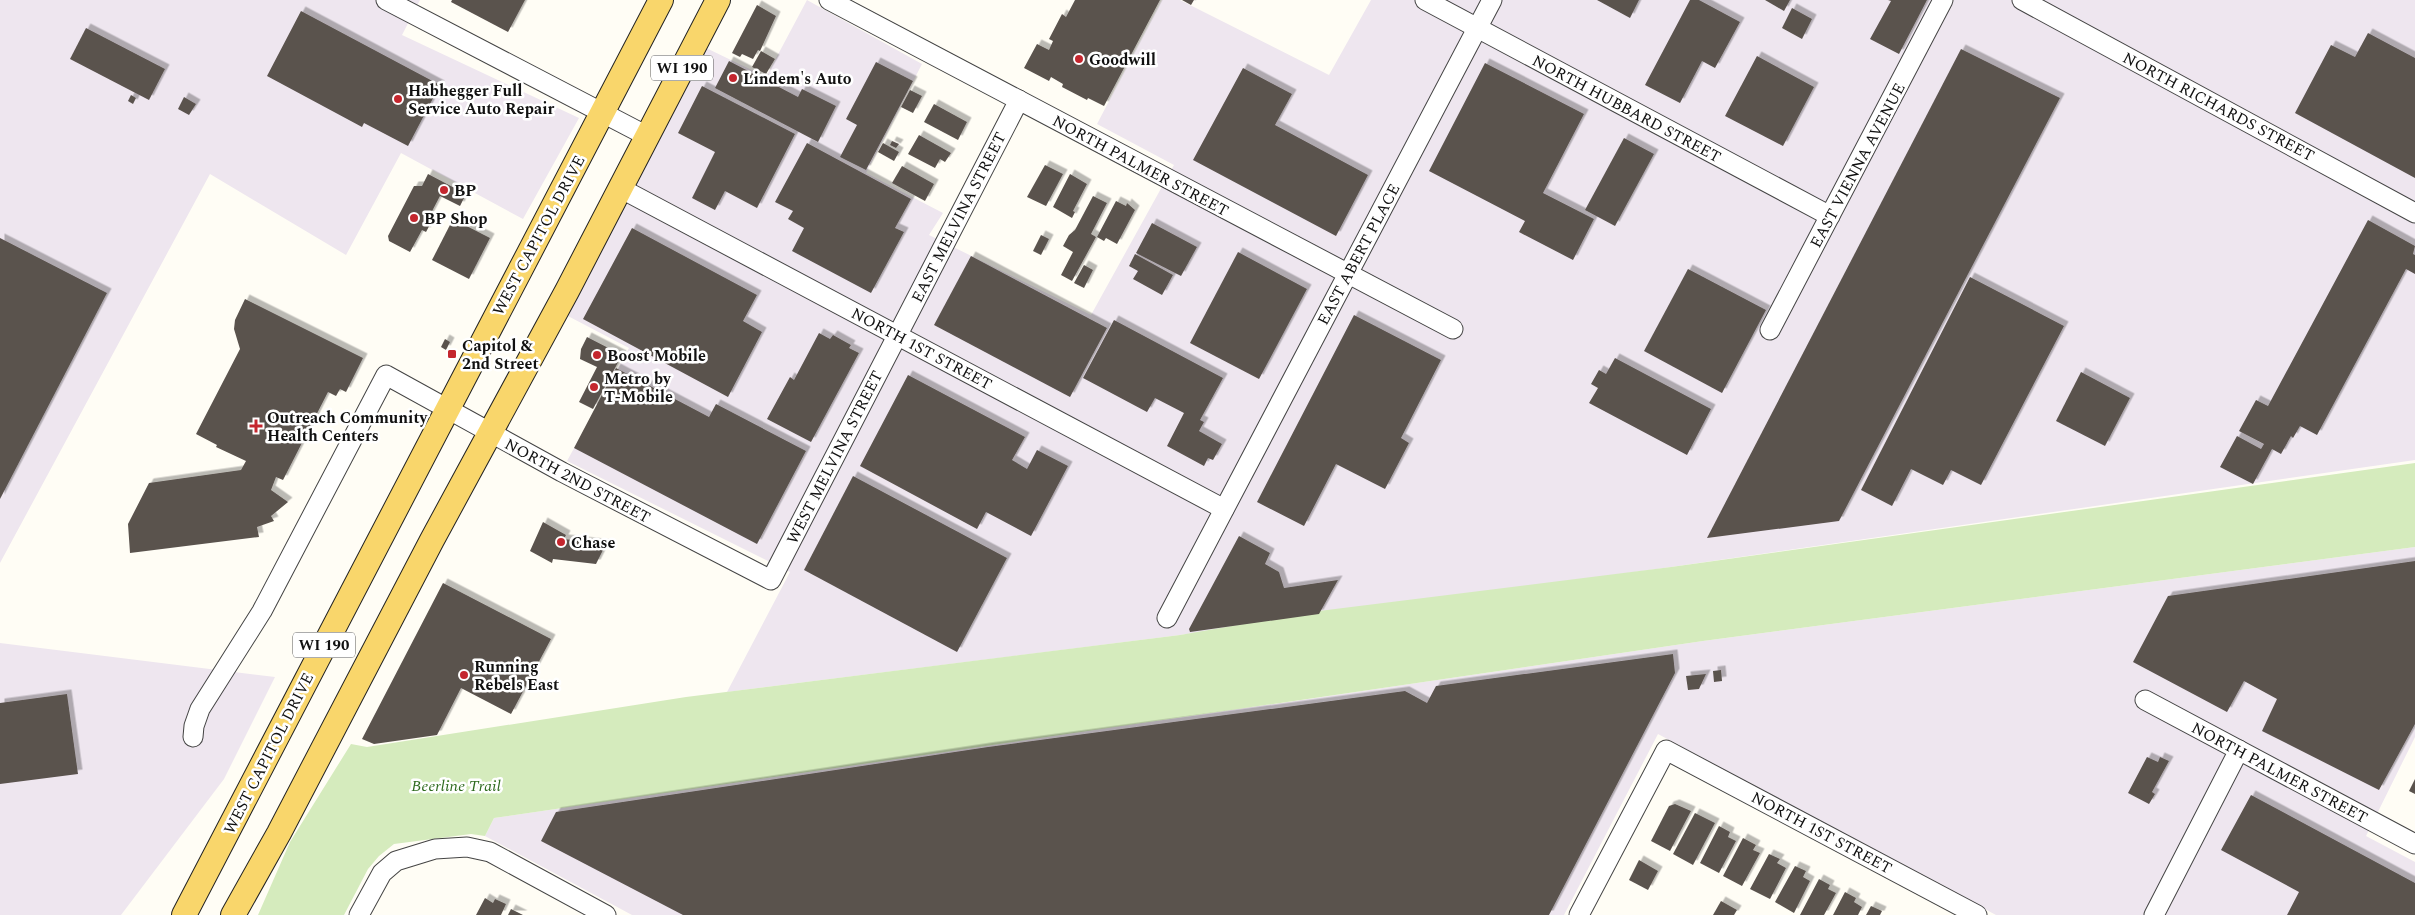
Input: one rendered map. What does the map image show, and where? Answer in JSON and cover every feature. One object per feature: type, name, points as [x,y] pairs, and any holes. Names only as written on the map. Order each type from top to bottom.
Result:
[{"type":"main road","name":"WI 190","points":[[602,113],[661,0]]},
{"type":"main road","name":"WI 190","points":[[233,915],[279,834],[718,0]]},
{"type":"main road","name":"WEST CAPITOL DRIVE","points":[[184,915],[602,113]]},
{"type":"main road","points":[[250,915],[279,834]]},
{"type":"main road","points":[[176,915],[200,882]]},
{"type":"street","points":[[386,0],[647,136]]},
{"type":"street","name":"NORTH PALMER STREET","points":[[829,0],[1452,329]]},
{"type":"street","name":"NORTH HUBBARD STREET","points":[[1425,0],[1830,216]]},
{"type":"street","name":"EAST ABERT PLACE","points":[[1167,618],[1492,0]]},
{"type":"street","name":"EAST VIENNA AVENUE","points":[[1770,330],[1943,0]]},
{"type":"street","name":"NORTH RICHARDS STREET","points":[[2022,0],[2415,212]]},
{"type":"street","name":"EAST MELVINA STREET","points":[[897,335],[1019,100]]},
{"type":"street","name":"NORTH 1ST STREET","points":[[620,188],[1224,509]]},
{"type":"street","name":"WEST MELVINA STREET","points":[[772,580],[897,335]]},
{"type":"street","name":"NORTH 2ND STREET","points":[[193,737],[194,726],[200,709],[262,611],[386,375],[490,433],[772,580]]},
{"type":"street","name":"NORTH PALMER STREET","points":[[2145,700],[2415,844]]},
{"type":"street","name":"NORTH 1ST STREET","points":[[1579,915],[1666,750],[1977,915]]},
{"type":"street","points":[[2154,915],[2240,750]]},
{"type":"street","points":[[359,915],[387,867],[401,858],[435,849],[477,848],[490,852],[601,914]]},
{"type":"shaded area","points":[[0,0],[420,0],[402,35],[579,118],[523,219],[401,153],[346,255],[210,174],[0,563]]},
{"type":"shaded area","points":[[807,0],[922,64],[866,173],[943,213],[929,235],[1091,315],[1174,165],[1097,124],[1162,0],[1180,0],[1329,75],[1371,0],[2415,0],[2415,460],[1671,567],[1180,635],[727,692],[790,572],[567,461],[629,348],[566,315],[702,46],[766,77]]},
{"type":"shaded area","points":[[2415,547],[2415,737],[2366,836],[2415,862],[2415,915],[1996,915],[1658,734],[1564,915],[632,915],[485,836],[494,818],[1703,641]]},
{"type":"shaded area","points":[[0,643],[275,677],[224,779],[121,915],[0,915]]},
{"type":"green space","name":"Beerline Trail","points":[[2415,463],[2415,547],[1703,641],[494,818],[485,836],[471,834],[394,844],[379,856],[368,869],[344,915],[258,915],[290,842],[351,744],[367,747],[686,697],[1180,635],[1319,611],[1671,567]]},
{"type":"building","points":[[452,0],[525,0],[508,32],[451,2]]},
{"type":"building","name":"Goodwill","points":[[1075,0],[1160,0],[1104,106],[1088,98],[1087,100],[1062,87],[1063,84],[1051,77],[1049,81],[1024,68],[1037,44],[1049,50],[1053,41],[1049,39],[1062,14],[1066,17]]},
{"type":"building","points":[[1182,0],[1194,0],[1191,5]]},
{"type":"building","points":[[1597,0],[1639,0],[1630,18]]},
{"type":"building","points":[[1690,0],[1699,0],[1740,22],[1715,68],[1702,61],[1680,103],[1645,85]]},
{"type":"building","points":[[1765,0],[1790,0],[1784,11]]},
{"type":"building","points":[[1888,0],[1927,0],[1899,54],[1870,39],[1891,1]]},
{"type":"building","points":[[757,5],[776,16],[760,51],[758,50],[753,59],[742,54],[740,57],[732,53]]},
{"type":"building","points":[[1792,8],[1812,19],[1802,39],[1782,28]]},
{"type":"building","points":[[301,11],[440,85],[408,146],[364,123],[362,127],[267,76]]},
{"type":"building","points":[[86,28],[165,69],[149,100],[70,59]]},
{"type":"building","points":[[2368,33],[2415,58],[2415,178],[2295,113],[2331,45],[2355,57]]},
{"type":"building","points":[[1961,49],[2060,98],[1839,521],[1707,538]]},
{"type":"building","points":[[761,51],[775,59],[766,74],[752,67]]},
{"type":"building","points":[[1757,56],[1814,87],[1783,146],[1725,116]]},
{"type":"building","points":[[729,61],[798,97],[802,89],[836,106],[818,142],[715,88]]},
{"type":"building","points":[[876,62],[913,81],[866,170],[840,157],[857,125],[846,119]]},
{"type":"building","points":[[1485,63],[1584,114],[1543,193],[1594,219],[1573,260],[1519,232],[1525,221],[1429,171]]},
{"type":"building","points":[[1243,68],[1292,94],[1275,125],[1368,175],[1336,236],[1193,160]]},
{"type":"building","points":[[702,86],[795,134],[757,208],[725,191],[715,210],[692,198],[715,152],[678,133]]},
{"type":"building","points":[[910,90],[922,96],[913,113],[901,107]]},
{"type":"building","points":[[131,95],[136,98],[133,104],[128,101]]},
{"type":"building","points":[[184,97],[196,104],[189,115],[178,109]]},
{"type":"building","points":[[934,104],[967,122],[958,140],[924,122]]},
{"type":"building","points":[[919,135],[951,153],[945,162],[940,159],[935,168],[908,154]]},
{"type":"building","points":[[1624,138],[1654,154],[1615,226],[1585,210]]},
{"type":"building","points":[[892,141],[899,144],[896,148],[890,145]]},
{"type":"building","points":[[807,143],[911,199],[895,228],[904,232],[871,293],[792,251],[804,228],[788,219],[793,211],[775,202]]},
{"type":"building","points":[[883,143],[899,152],[894,161],[878,152]]},
{"type":"building","points":[[1045,165],[1063,174],[1046,206],[1027,197]]},
{"type":"building","points":[[902,166],[934,184],[925,201],[892,183]]},
{"type":"building","name":"BP Shop","points":[[428,174],[466,194],[460,206],[440,196],[429,217],[433,219],[426,232],[422,230],[410,252],[389,241],[388,236],[414,186],[422,186]]},
{"type":"building","points":[[1070,174],[1087,184],[1073,211],[1075,212],[1072,218],[1053,207]]},
{"type":"building","points":[[1093,196],[1107,203],[1091,234],[1096,237],[1072,281],[1061,275],[1073,252],[1063,246],[1069,235],[1075,230]]},
{"type":"building","points":[[1116,201],[1126,206],[1127,203],[1135,210],[1117,244],[1106,238],[1104,241],[1097,237]]},
{"type":"building","name":"BP","points":[[453,219],[490,238],[469,279],[432,260]]},
{"type":"building","points":[[2368,220],[2415,246],[2413,254],[2415,255],[2415,274],[2406,269],[2317,435],[2300,426],[2293,438],[2291,436],[2281,454],[2272,449],[2253,484],[2220,467],[2237,436],[2261,449],[2264,444],[2239,431],[2256,400],[2268,406]]},
{"type":"building","points":[[1152,223],[1197,247],[1181,276],[1136,253]]},
{"type":"building","points":[[632,228],[757,295],[743,321],[762,332],[728,397],[583,319]]},
{"type":"building","points":[[1041,235],[1049,239],[1041,255],[1033,251]]},
{"type":"building","points":[[0,238],[107,293],[0,499]]},
{"type":"building","points":[[1238,252],[1307,289],[1259,379],[1190,343]]},
{"type":"building","points":[[1135,254],[1173,275],[1162,295],[1133,279],[1138,271],[1129,266]]},
{"type":"building","points":[[971,256],[1107,328],[1070,397],[934,325]]},
{"type":"building","points":[[1084,265],[1093,270],[1084,288],[1074,283]]},
{"type":"building","points":[[1688,269],[1766,310],[1722,393],[1644,351]]},
{"type":"building","points":[[1970,277],[2064,326],[1981,485],[1951,470],[1943,485],[1911,469],[1892,506],[1861,490]]},
{"type":"building","name":"Outreach Community Health Centers","points":[[245,299],[363,358],[346,392],[340,389],[336,396],[328,392],[283,480],[276,477],[271,490],[288,502],[271,516],[274,521],[257,527],[259,537],[130,553],[128,524],[149,483],[241,470],[246,461],[216,447],[217,445],[196,434],[240,349],[234,329],[235,320]]},
{"type":"building","points":[[1354,315],[1441,360],[1401,438],[1409,443],[1385,489],[1336,464],[1304,526],[1257,502]]},
{"type":"building","points":[[1114,320],[1223,378],[1200,420],[1204,422],[1199,431],[1222,444],[1213,460],[1208,458],[1204,466],[1167,446],[1184,413],[1155,398],[1147,412],[1083,378]]},
{"type":"building","points":[[819,333],[830,339],[833,335],[851,345],[849,348],[859,353],[811,442],[767,419],[790,377],[794,380]]},
{"type":"building","points":[[587,337],[622,355],[593,409],[579,402],[597,367],[580,359],[581,349]]},
{"type":"building","points":[[445,339],[450,342],[446,350],[441,347]]},
{"type":"building","points":[[1615,358],[1711,409],[1687,455],[1589,403],[1598,388],[1591,384],[1599,370],[1606,374]]},
{"type":"building","points":[[616,368],[709,417],[716,404],[806,451],[757,544],[574,448]]},
{"type":"building","points":[[2081,372],[2130,398],[2105,446],[2056,421]]},
{"type":"building","points":[[908,375],[1025,437],[1012,460],[1027,469],[1037,450],[1068,466],[1031,536],[986,512],[977,529],[860,466]]},
{"type":"building","points":[[853,476],[1007,558],[957,652],[804,570]]},
{"type":"building","name":"Chase","points":[[543,522],[566,535],[564,539],[606,544],[596,564],[553,559],[552,563],[530,551]]},
{"type":"building","points":[[1239,536],[1270,553],[1265,564],[1279,572],[1284,588],[1338,580],[1319,614],[1190,632],[1189,629]]},
{"type":"building","points":[[2415,561],[2415,724],[2379,790],[2262,731],[2277,699],[2244,681],[2227,712],[2133,662],[2168,596]]},
{"type":"building","name":"Running Rebels East","points":[[443,583],[551,639],[511,714],[461,688],[437,735],[374,744],[362,739]]},
{"type":"building","points":[[1673,654],[1675,673],[1549,915],[683,915],[541,841],[556,812],[988,747],[1405,691],[1427,703],[1436,686]]},
{"type":"building","points":[[1721,670],[1722,681],[1714,682],[1713,671]]},
{"type":"building","points":[[1706,674],[1699,689],[1688,690],[1686,676]]},
{"type":"building","points":[[67,694],[78,774],[0,784],[0,703]]},
{"type":"building","points":[[2147,757],[2158,762],[2160,757],[2169,761],[2152,792],[2155,794],[2149,804],[2128,793]]},
{"type":"building","points":[[2415,779],[2415,794],[2409,791]]},
{"type":"building","points":[[2251,795],[2415,883],[2415,915],[2287,915],[2299,892],[2221,850]]},
{"type":"building","points":[[1675,804],[1691,811],[1670,851],[1651,841],[1669,806]]},
{"type":"building","points":[[1695,813],[1715,823],[1693,865],[1673,854]]},
{"type":"building","points":[[1719,826],[1730,832],[1728,837],[1736,841],[1719,873],[1700,863]]},
{"type":"building","points":[[1743,838],[1756,845],[1753,850],[1760,853],[1742,886],[1723,876]]},
{"type":"building","points":[[1769,854],[1780,859],[1777,863],[1786,868],[1770,899],[1750,889]]},
{"type":"building","points":[[1639,860],[1658,871],[1648,890],[1629,880]]},
{"type":"building","points":[[1795,866],[1806,871],[1803,877],[1810,881],[1794,913],[1775,902]]},
{"type":"building","points":[[1819,879],[1830,885],[1828,889],[1836,893],[1824,915],[1800,915]]},
{"type":"building","points":[[1845,892],[1856,898],[1854,902],[1862,907],[1858,915],[1833,915]]},
{"type":"building","points":[[485,898],[493,903],[495,899],[506,904],[501,915],[476,915]]},
{"type":"building","points":[[1721,901],[1737,910],[1734,915],[1713,915]]},
{"type":"building","points":[[1871,906],[1882,911],[1880,915],[1866,915]]},
{"type":"building","points":[[511,909],[523,915],[508,915]]},
{"type":"place","name":"Goodwill","points":[[1079,59]]},
{"type":"place","name":"Lindem's Auto","points":[[733,78]]},
{"type":"place","name":"Habhegger Full Service Auto Repair","points":[[398,99]]},
{"type":"place","name":"BP","points":[[444,190]]},
{"type":"place","name":"BP Shop","points":[[414,218]]},
{"type":"place","name":"Capitol & 2nd Street","points":[[452,354]]},
{"type":"place","name":"Boost Mobile","points":[[597,355]]},
{"type":"place","name":"Metro by T-Mobile","points":[[594,387]]},
{"type":"place","name":"Outreach Community Health Centers","points":[[256,426]]},
{"type":"place","name":"Chase","points":[[561,542]]},
{"type":"place","name":"Running Rebels East","points":[[464,675]]}]
